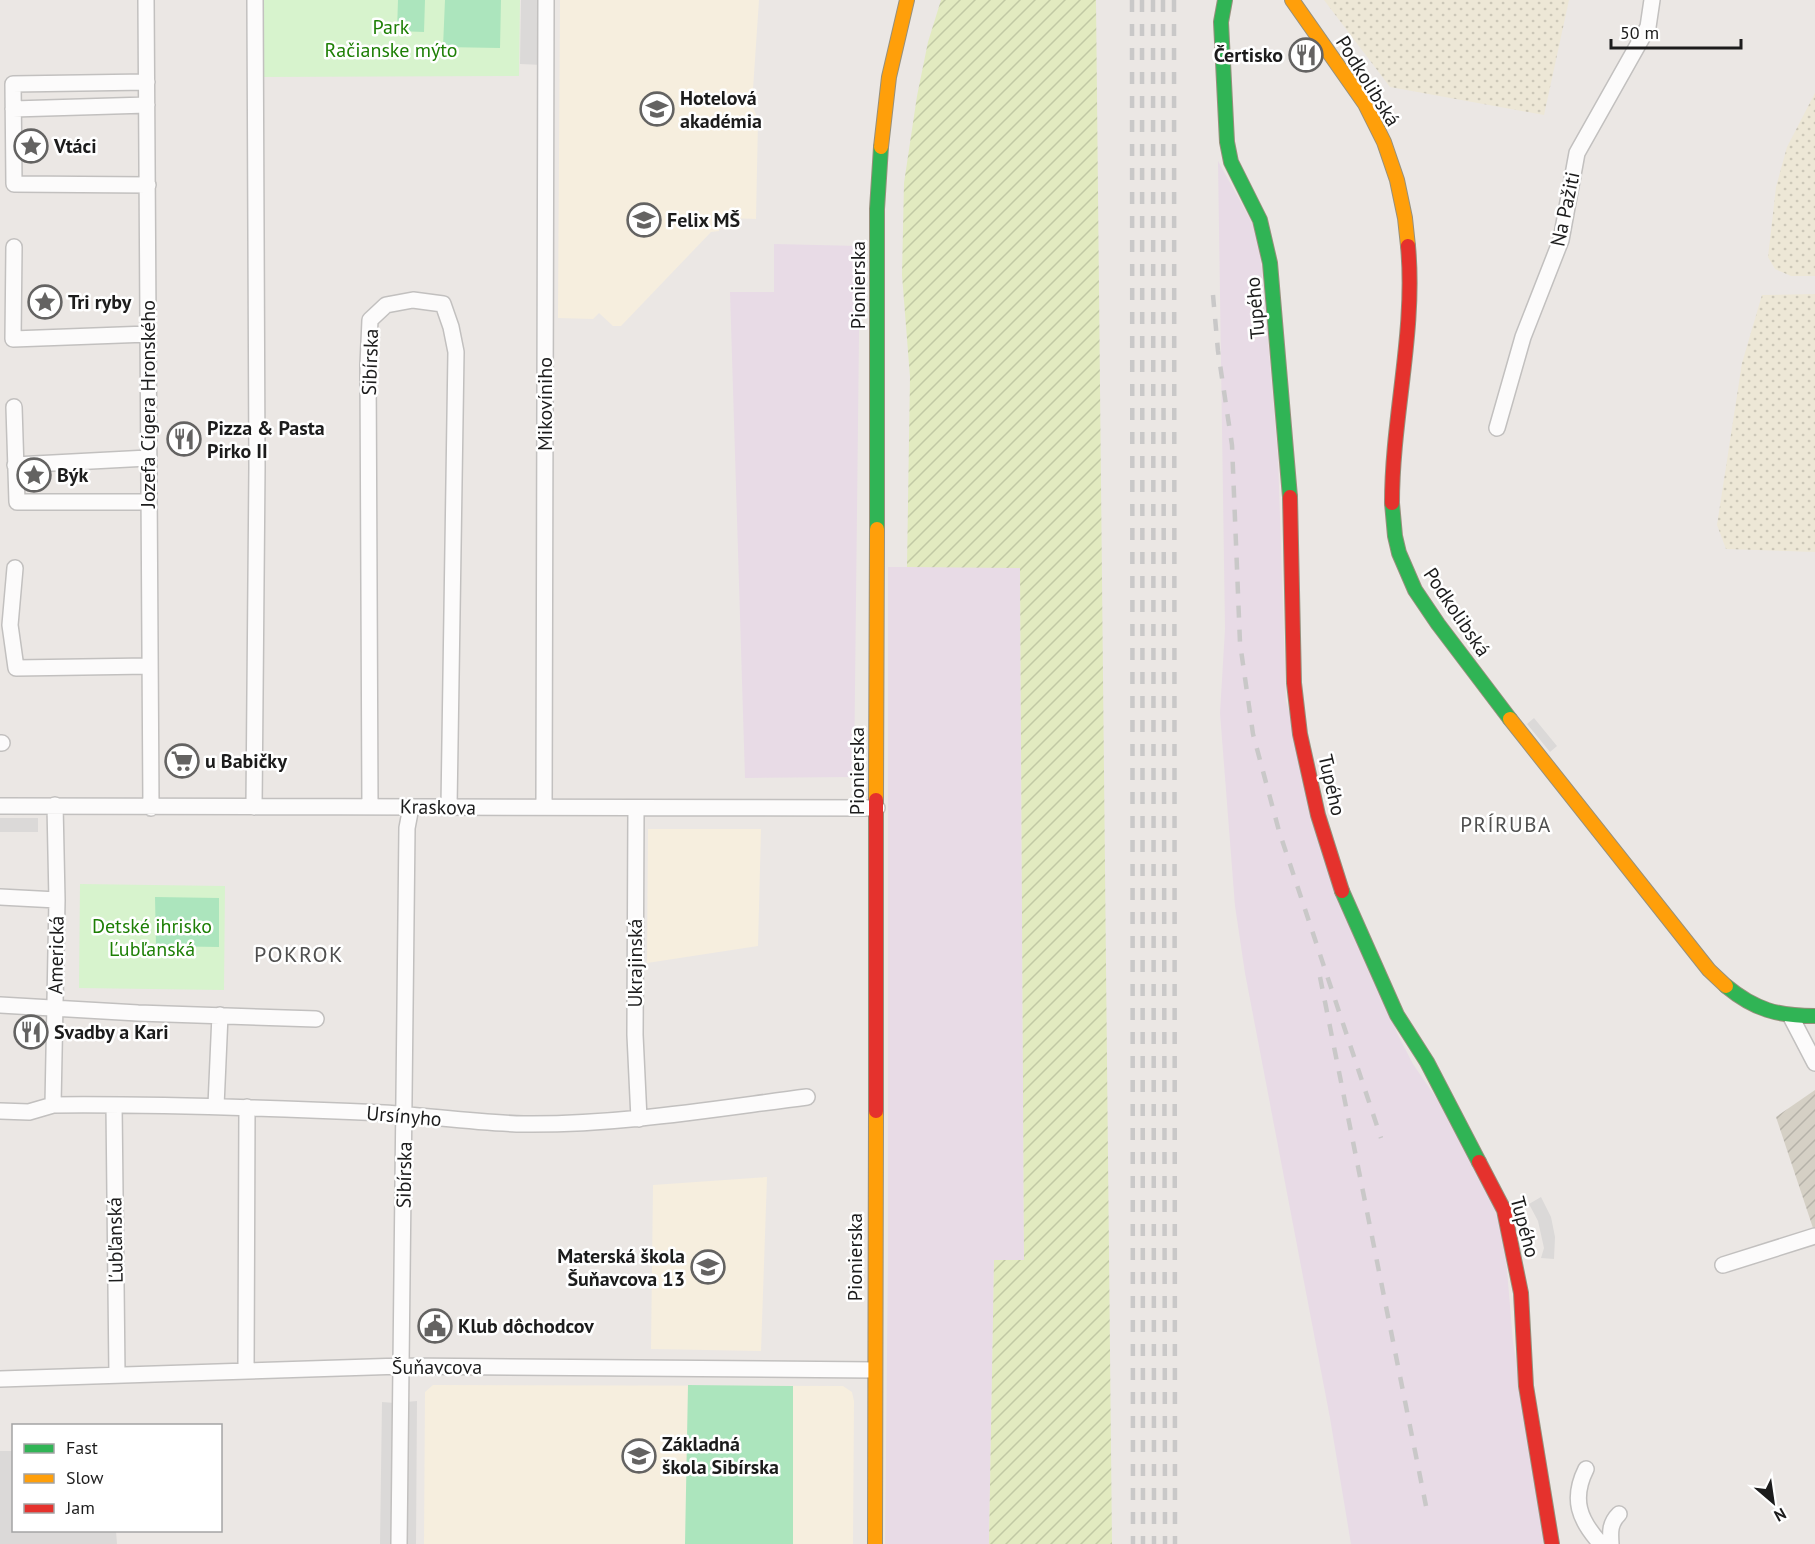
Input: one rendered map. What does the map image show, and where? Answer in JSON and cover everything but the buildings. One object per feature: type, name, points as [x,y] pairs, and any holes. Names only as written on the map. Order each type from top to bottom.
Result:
[{"type":"street","name":"Jozefa Cígera Hronského","points":[[146,0],[150,807]]},
{"type":"street","points":[[254,807],[257,467],[255,0]]},
{"type":"street","name":"Mikovíniho","points":[[544,807],[546,0]]},
{"type":"street","name":"Pionierska","points":[[875,1544],[877,199],[889,88],[908,0]]},
{"type":"street","name":"Tupého","points":[[1225,0],[1221,22],[1227,142],[1231,162],[1260,220],[1270,264],[1292,507],[1294,683],[1300,734],[1318,815],[1337,881],[1397,1015],[1427,1062],[1504,1210],[1521,1293],[1527,1386],[1552,1544]]},
{"type":"street","name":"Podkolibská","points":[[1292,0],[1365,104],[1396,175],[1404,208],[1410,272],[1409,318],[1394,470],[1393,513],[1399,553],[1408,576],[1428,610],[1490,693],[1709,970],[1744,1001],[1775,1015],[1815,1016]]},
{"type":"street","name":"Na Pažiti","points":[[1497,428],[1523,337],[1561,240],[1577,153],[1648,27],[1652,0]]},
{"type":"street","points":[[147,82],[13,84],[13,109],[15,184],[148,185]]},
{"type":"street","points":[[13,109],[147,105]]},
{"type":"street","points":[[14,248],[13,339],[148,334]]},
{"type":"street","name":"Sibírska","points":[[370,807],[368,365],[370,320],[386,304],[413,300],[443,304],[456,352],[449,807]]},
{"type":"street","points":[[14,407],[17,502],[149,502]]},
{"type":"street","points":[[15,465],[148,458]]},
{"type":"street","points":[[15,568],[10,625],[16,668],[149,666]]},
{"type":"street","name":"Americká","points":[[53,1105],[57,900],[55,805]]},
{"type":"street","name":"Kraskova","points":[[0,806],[877,808]]},
{"type":"street","name":"Sibírska","points":[[399,1544],[407,828],[411,807]]},
{"type":"street","name":"Ukrajinská","points":[[636,808],[635,1035],[639,1119]]},
{"type":"street","points":[[0,897],[57,900]]},
{"type":"street","points":[[0,1005],[138,1013],[315,1019]]},
{"type":"street","points":[[216,1106],[220,1015]]},
{"type":"street","points":[[1791,1017],[1815,1063]]},
{"type":"street","name":"Ursínyho","points":[[0,1111],[28,1112],[53,1105],[216,1106],[405,1114],[446,1120],[524,1124],[587,1123],[639,1119],[807,1098]]},
{"type":"street","name":"Ľubľanská","points":[[114,1105],[117,1375]]},
{"type":"street","points":[[246,1371],[247,1107]]},
{"type":"street","points":[[1723,1266],[1815,1236]]},
{"type":"street","name":"Šuňavcova","points":[[0,1379],[402,1366],[874,1370]]},
{"type":"street","points":[[1586,1469],[1577,1496],[1581,1517],[1601,1544]]},
{"type":"street","points":[[1611,1544],[1610,1532],[1613,1520],[1619,1514]]},
{"type":"shaded area","points":[[521,0],[543,0],[543,65],[520,64]]},
{"type":"shaded area","points":[[560,0],[759,0],[752,104],[758,120],[756,219],[729,218],[728,222],[719,223],[719,231],[711,232],[621,326],[613,326],[599,313],[593,319],[558,318]]},
{"type":"shaded area","points":[[1324,0],[1569,0],[1544,115],[1390,87]]},
{"type":"shaded area","points":[[1815,93],[1815,276],[1791,276],[1775,269],[1768,257],[1776,187],[1787,147]]},
{"type":"shaded area","points":[[1218,161],[1259,235],[1278,456],[1286,701],[1397,1033],[1413,1064],[1439,1102],[1493,1205],[1504,1234],[1513,1342],[1545,1542],[1542,1544],[1351,1544],[1330,1418],[1245,973],[1235,906],[1220,713],[1225,629]]},
{"type":"shaded area","points":[[774,244],[860,246],[854,777],[745,778],[730,292],[774,292]]},
{"type":"shaded area","points":[[1815,294],[1815,552],[1726,549],[1717,525],[1742,363],[1762,295]]},
{"type":"shaded area","points":[[888,567],[1020,567],[1024,1260],[994,1260],[989,1544],[885,1544],[888,1260]]},
{"type":"shaded area","points":[[1534,718],[1557,746],[1550,752],[1527,724]]},
{"type":"shaded area","points":[[0,818],[38,818],[38,832],[0,832]]},
{"type":"shaded area","points":[[648,829],[761,829],[758,946],[647,963]]},
{"type":"shaded area","points":[[1815,1090],[1815,1227],[1813,1228],[1776,1117]]},
{"type":"shaded area","name":"Materská škola Šuňavcova 13","points":[[767,1177],[761,1351],[651,1349],[653,1185]]},
{"type":"shaded area","points":[[1541,1197],[1551,1217],[1555,1237],[1554,1259],[1541,1258],[1544,1248],[1538,1221],[1529,1204]]},
{"type":"shaded area","name":"Základná škola Sibírska","points":[[433,1385],[843,1386],[852,1392],[854,1401],[853,1544],[424,1544],[425,1392]]},
{"type":"shaded area","points":[[417,1401],[416,1544],[404,1544],[406,1402]]},
{"type":"shaded area","points":[[382,1402],[395,1403],[393,1544],[380,1544]]},
{"type":"shaded area","points":[[0,1451],[12,1451],[12,1532],[116,1532],[117,1544],[0,1544]]},
{"type":"green space","name":"Park Račianske mýto","points":[[261,0],[520,0],[519,76],[261,77]]},
{"type":"green space","points":[[398,0],[425,0],[424,32],[397,31]]},
{"type":"green space","points":[[445,0],[501,0],[500,48],[443,47]]},
{"type":"green space","points":[[941,0],[1096,0],[1112,1544],[989,1544],[994,1260],[1024,1260],[1020,568],[907,567],[910,377],[902,275],[904,183],[917,96],[928,42]]},
{"type":"green space","name":"Detské ihrisko Ľubľanská","points":[[80,884],[225,886],[224,990],[79,988]]},
{"type":"green space","points":[[155,897],[219,898],[219,947],[156,946]]},
{"type":"green space","points":[[688,1385],[793,1386],[793,1544],[685,1544]]},
{"type":"railway","points":[[1132,0],[1133,1544]]},
{"type":"railway","points":[[1142,0],[1143,1544]]},
{"type":"railway","points":[[1153,0],[1154,1544]]},
{"type":"railway","points":[[1163,0],[1165,1544]]},
{"type":"railway","points":[[1174,0],[1175,1544]]},
{"type":"railway","points":[[1213,295],[1218,351],[1232,445],[1240,643],[1253,734],[1279,831],[1381,1138]]},
{"type":"railway","points":[[1320,977],[1426,1506]]},
{"type":"traffic: fast","points":[[1225,0],[1221,22],[1227,142],[1231,162],[1260,220],[1270,263],[1290,497]]},
{"type":"traffic: fast","points":[[877,529],[877,209],[881,147]]},
{"type":"traffic: fast","points":[[1392,503],[1399,553],[1415,590],[1510,719]]},
{"type":"traffic: fast","points":[[1342,891],[1397,1015],[1427,1062],[1479,1162]]},
{"type":"traffic: fast","points":[[1726,986],[1747,1001],[1768,1010],[1790,1015],[1815,1016]]},
{"type":"traffic: slow","points":[[881,147],[889,77],[907,0]]},
{"type":"traffic: slow","points":[[1292,0],[1365,104],[1384,142],[1397,180],[1408,246]]},
{"type":"traffic: slow","points":[[876,800],[877,529]]},
{"type":"traffic: slow","points":[[1510,719],[1709,970],[1726,986]]},
{"type":"traffic: slow","points":[[875,1544],[876,1111]]},
{"type":"traffic: jam","points":[[1392,503],[1393,471],[1409,310],[1408,246]]},
{"type":"traffic: jam","points":[[1290,497],[1294,683],[1300,734],[1318,815],[1342,891]]},
{"type":"traffic: jam","points":[[876,800],[876,1111]]},
{"type":"traffic: jam","points":[[1479,1162],[1504,1210],[1521,1293],[1526,1386],[1552,1544]]},
{"type":"place","name":"Čertisko","points":[[1306,55]]},
{"type":"place","name":"Hotelová akadémia","points":[[657,109]]},
{"type":"place","name":"Vtáci","points":[[31,146]]},
{"type":"place","name":"Felix MŠ","points":[[644,220]]},
{"type":"place","name":"Tri ryby","points":[[45,302]]},
{"type":"place","name":"Pizza & Pasta Pirko II","points":[[184,439]]},
{"type":"place","name":"Býk","points":[[34,475]]},
{"type":"place","name":"u Babičky","points":[[182,761]]},
{"type":"place","name":"Svadby a Kari","points":[[31,1032]]},
{"type":"place","name":"Materská škola Šuňavcova 13","points":[[708,1267]]},
{"type":"place","name":"Klub dôchodcov","points":[[435,1326]]},
{"type":"place","name":"Základná škola Sibírska","points":[[639,1456]]},
{"type":"district","name":"PRÍRUBA","points":[[1506,824]]},
{"type":"district","name":"POKROK","points":[[299,954]]}]
